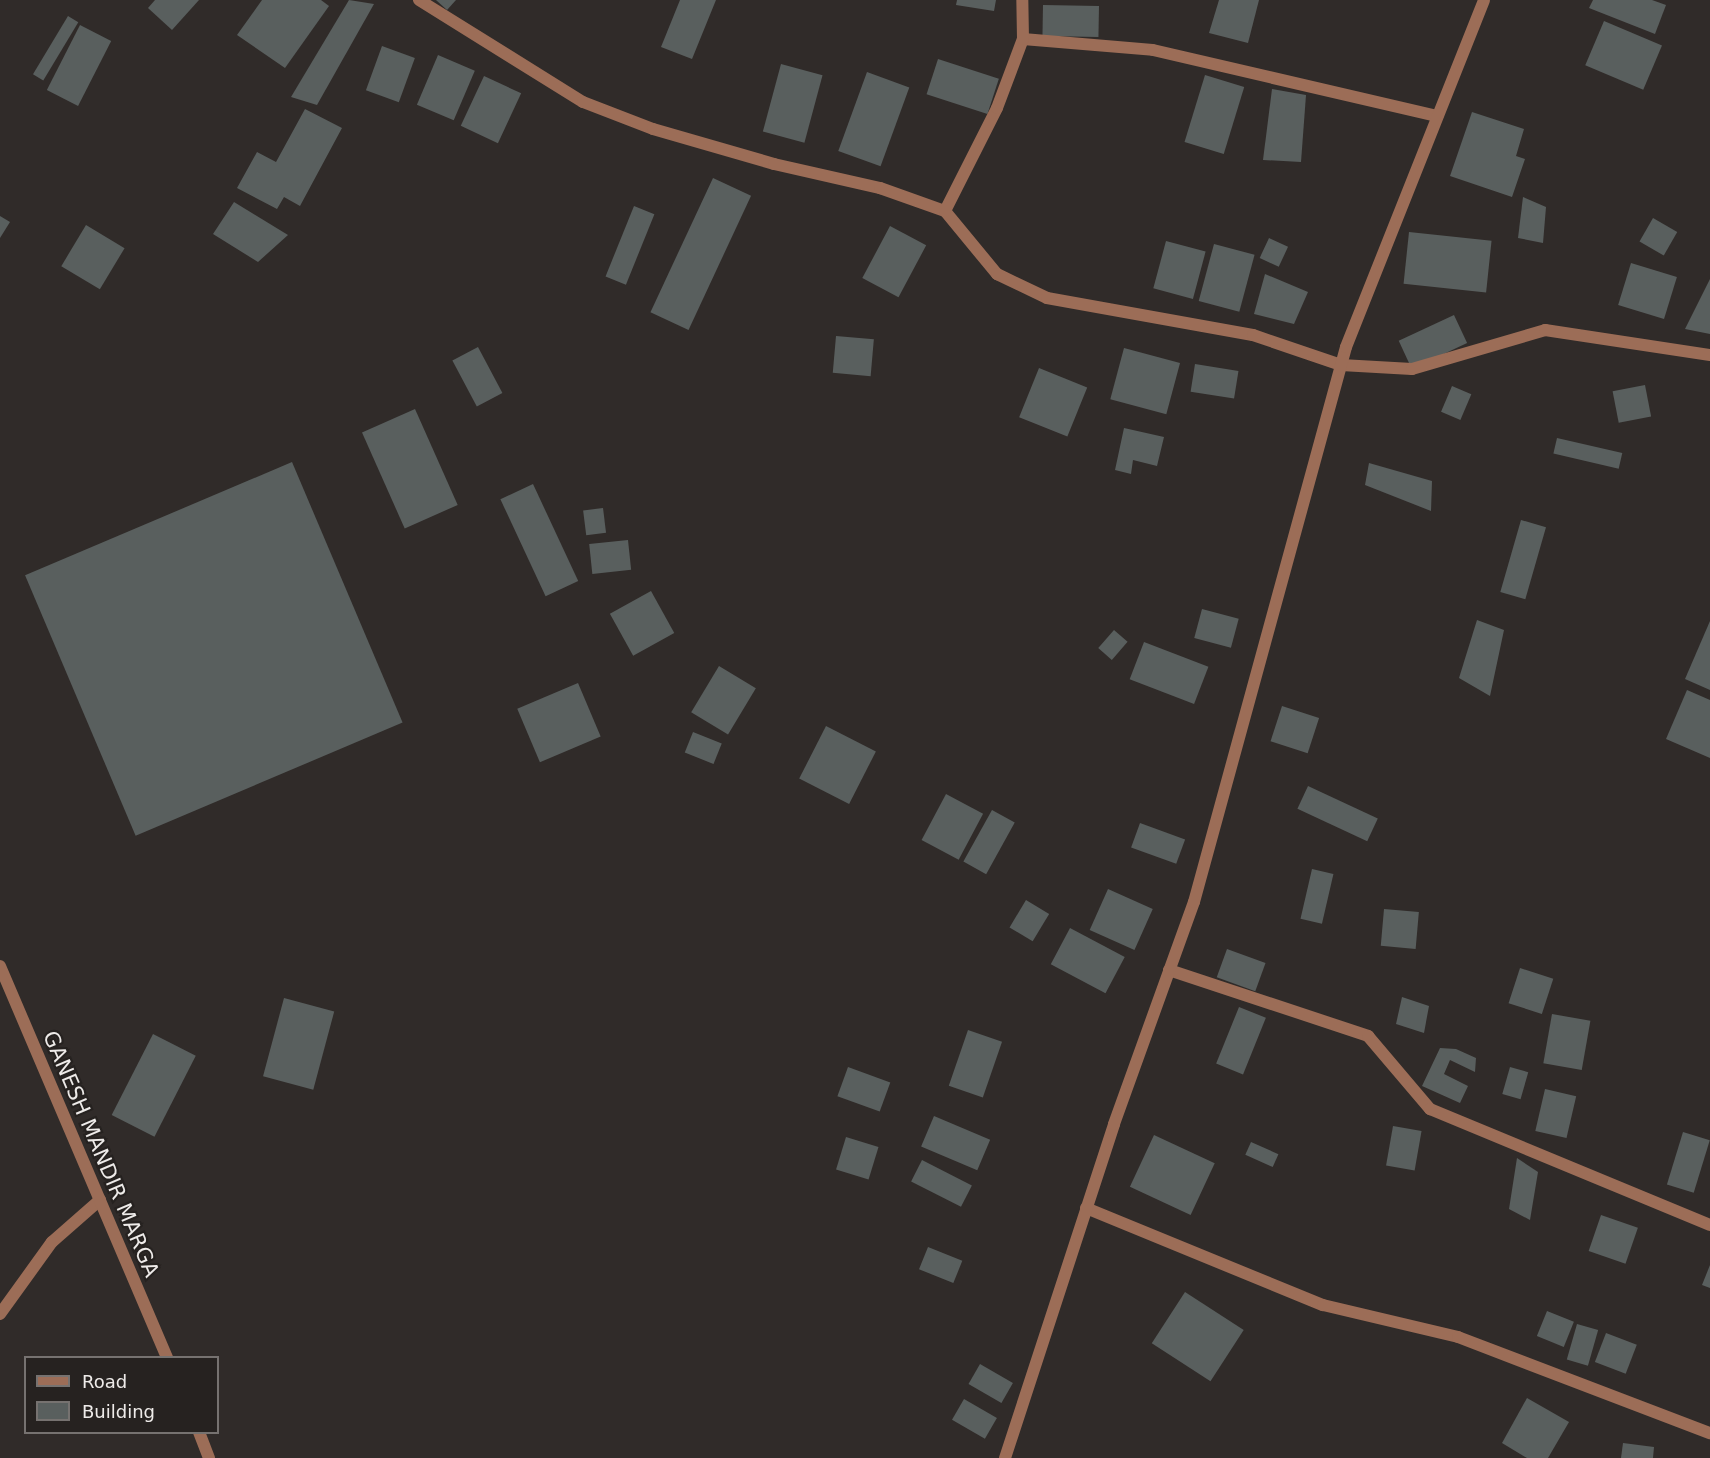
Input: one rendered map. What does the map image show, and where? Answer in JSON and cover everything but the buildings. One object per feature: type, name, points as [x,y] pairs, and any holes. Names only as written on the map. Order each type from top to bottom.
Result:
[{"type":"street","points":[[419,0],[583,102],[653,129],[774,164],[880,188],[945,211],[997,274],[1047,298],[1253,335],[1341,365],[1412,369],[1545,330],[1710,355]]},
{"type":"street","points":[[945,211],[997,108],[1023,39],[1022,0]]},
{"type":"street","points":[[1005,1458],[1086,1208],[1194,902],[1341,365],[1484,0]]},
{"type":"street","points":[[1023,39],[1153,50],[1437,116]]},
{"type":"street","name":"GANESH MANDIR MARGA","points":[[0,966],[166,1356]]},
{"type":"street","points":[[1169,970],[1368,1036],[1430,1109],[1710,1225]]},
{"type":"street","points":[[0,1314],[52,1242],[100,1200]]},
{"type":"street","points":[[1086,1208],[1323,1305],[1458,1337],[1710,1433]]},
{"type":"street","points":[[200,1434],[209,1458]]}]
